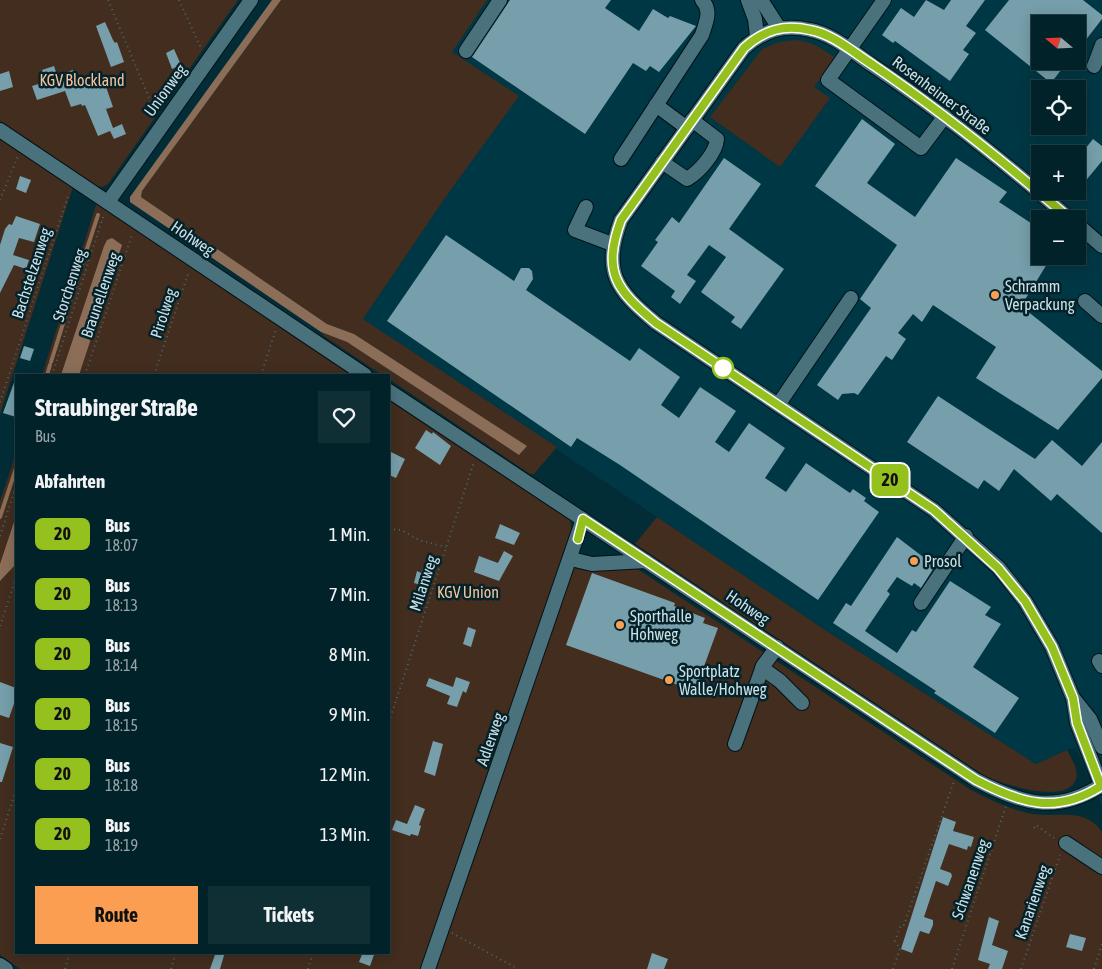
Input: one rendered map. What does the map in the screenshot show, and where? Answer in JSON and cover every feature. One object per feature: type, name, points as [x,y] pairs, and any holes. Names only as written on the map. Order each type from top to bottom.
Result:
[{"type":"street","name":"Unionweg","points":[[108,202],[251,0]]},
{"type":"street","points":[[466,51],[500,0]]},
{"type":"street","points":[[621,159],[702,35],[708,17],[707,6],[702,0]]},
{"type":"street","points":[[748,0],[755,18],[769,31]]},
{"type":"street","points":[[761,0],[769,31]]},
{"type":"street","points":[[884,0],[828,80],[921,148],[945,116]]},
{"type":"street","name":"Rosenheimer Straße","points":[[769,31],[812,30],[829,37],[945,116],[1059,210]]},
{"type":"street","points":[[769,31],[744,48],[621,220],[612,244],[613,267],[619,287],[631,302],[668,332],[934,510],[966,536],[998,568],[1025,601],[1052,647],[1073,698],[1077,723],[1102,786]]},
{"type":"street","points":[[1094,66],[1102,45]]},
{"type":"street","points":[[656,105],[717,139],[716,145],[695,174],[687,179],[662,162]]},
{"type":"street","name":"Hohweg","points":[[0,130],[364,374]]},
{"type":"street","points":[[586,206],[575,230],[612,244]]},
{"type":"street","points":[[1086,232],[1102,246]]},
{"type":"street","points":[[778,405],[851,298]]},
{"type":"street","points":[[1085,301],[1102,316]]},
{"type":"street","name":"Hohweg","points":[[390,392],[959,768],[1010,797],[1047,804],[1064,802],[1087,795],[1102,786]]},
{"type":"street","name":"Adlerweg","points":[[428,969],[571,559],[583,519]]},
{"type":"street","points":[[921,603],[966,536]]},
{"type":"street","points":[[571,559],[592,564],[646,561]]},
{"type":"street","points":[[735,744],[762,668],[777,647]]},
{"type":"street","points":[[762,668],[780,681],[802,703]]},
{"type":"street","points":[[1073,698],[1090,720],[1102,747]]},
{"type":"street","points":[[1066,843],[1102,867]]},
{"type":"street","points":[[0,965],[6,969]]},
{"type":"path","points":[[108,0],[161,125]]},
{"type":"path","points":[[180,0],[208,61]]},
{"type":"path","points":[[0,200],[11,169],[24,145]]},
{"type":"path","name":"Bachstelzenweg","points":[[0,402],[74,179]]},
{"type":"path","name":"Storchenweg","points":[[52,374],[108,202]]},
{"type":"path","name":"Braunellenweg","points":[[85,374],[137,221]]},
{"type":"path","name":"Pirolweg","points":[[154,374],[193,259]]},
{"type":"path","points":[[261,374],[280,317]]},
{"type":"path","name":"Milanweg","points":[[390,719],[478,451]]},
{"type":"path","points":[[0,536],[15,489]]},
{"type":"path","points":[[390,529],[401,530],[419,540],[446,547]]},
{"type":"path","points":[[0,626],[15,581]]},
{"type":"path","points":[[893,969],[900,949],[895,941],[901,926],[904,925],[959,768]]},
{"type":"path","points":[[0,839],[15,793]]},
{"type":"path","name":"Schwanenweg","points":[[952,969],[1010,797]]},
{"type":"path","points":[[1034,828],[1036,825],[1066,843]]},
{"type":"path","name":"Kanarienweg","points":[[1022,969],[1061,851],[1066,843]]},
{"type":"path","points":[[443,928],[518,969]]},
{"type":"path","points":[[1094,969],[1102,944]]},
{"type":"path","points":[[65,969],[69,954]]},
{"type":"path","points":[[171,969],[175,954]]},
{"type":"path","points":[[308,969],[312,954]]},
{"type":"shaded area","points":[[272,0],[281,0],[142,191],[141,197],[327,324],[354,334],[527,446],[519,455],[347,342],[321,332],[130,202],[130,197]]},
{"type":"shaded area","points":[[372,0],[1102,0],[1102,805],[1076,748],[1036,764],[828,632],[363,319],[447,195]]},
{"type":"shaded area","points":[[112,238],[122,245],[79,374],[61,374],[104,246],[107,240]]},
{"type":"shaded area","points":[[15,519],[15,565],[0,581],[0,564]]},
{"type":"green space","name":"KGV Blockland","points":[[0,0],[238,0],[108,184],[102,187],[96,186],[0,121]]},
{"type":"green space","points":[[281,0],[487,0],[452,52],[519,96],[447,195],[363,319],[557,447],[534,474],[530,474],[390,380],[390,374],[381,374],[324,336],[321,332],[347,342],[519,455],[526,446],[354,334],[327,324],[141,197],[142,191]]},
{"type":"green space","points":[[795,40],[812,44],[836,58],[814,87],[830,98],[780,167],[710,117],[762,49],[779,42]]},
{"type":"green space","points":[[0,138],[73,187],[0,414]]},
{"type":"green space","points":[[97,202],[353,374],[42,374]]},
{"type":"green space","name":"KGV Union","points":[[390,400],[570,520],[575,563],[633,566],[971,790],[1017,810],[1043,815],[1080,816],[1095,824],[1102,832],[1102,969],[20,969],[0,955],[0,501],[15,456],[15,954],[390,954]]},
{"type":"green space","points":[[657,517],[828,632],[1036,764],[1067,750],[1076,768],[1076,779],[1070,787],[1061,791],[1048,792],[1018,787],[983,775],[635,544]]},
{"type":"building","points":[[510,0],[611,0],[605,8],[639,31],[653,9],[668,18],[670,16],[696,26],[659,72],[650,66],[646,71],[633,63],[585,134],[472,57]]},
{"type":"building","points":[[926,0],[944,10],[951,0],[985,0],[966,26],[976,33],[963,50],[969,54],[950,81],[895,41],[893,43],[882,35],[901,8],[914,17]]},
{"type":"building","points":[[1009,0],[1083,0],[1102,15],[1102,19],[1086,40],[1086,15],[1031,15],[1031,67],[985,30]]},
{"type":"building","points":[[105,22],[113,40],[115,43],[117,42],[124,62],[111,67],[96,26]]},
{"type":"building","points":[[174,49],[181,65],[172,69],[166,53]]},
{"type":"building","points":[[54,66],[57,75],[73,70],[78,86],[103,78],[113,107],[106,109],[113,128],[122,124],[126,134],[114,139],[110,131],[98,136],[85,105],[82,106],[81,104],[71,107],[65,91],[37,100],[32,86],[45,82],[42,70]]},
{"type":"building","points":[[1035,70],[1061,70],[1053,80],[1047,80]]},
{"type":"building","points":[[9,71],[13,87],[0,91],[0,74]]},
{"type":"building","points":[[862,119],[895,144],[867,183],[915,217],[956,158],[1007,192],[999,202],[1031,223],[1031,265],[1046,265],[1021,306],[1102,371],[1102,378],[1058,430],[976,378],[996,347],[933,305],[922,322],[913,314],[898,333],[906,339],[892,360],[886,356],[858,395],[854,393],[842,394],[838,400],[817,385],[871,308],[860,299],[897,245],[815,186]]},
{"type":"building","points":[[1093,139],[1102,146],[1102,161],[1086,180],[1086,148]]},
{"type":"building","points":[[724,158],[761,184],[729,229],[784,269],[741,329],[731,322],[735,317],[701,292],[726,257],[709,245],[687,275],[696,281],[680,304],[671,297],[675,291],[641,266],[658,242],[655,240],[672,217],[679,223]]},
{"type":"building","points":[[20,176],[31,180],[26,193],[16,189]]},
{"type":"building","points":[[16,216],[40,224],[34,242],[19,238],[13,255],[29,260],[26,269],[14,265],[0,293],[0,245],[5,229],[9,224],[12,225]]},
{"type":"building","points":[[446,235],[514,281],[521,268],[529,268],[532,271],[533,279],[526,290],[630,361],[639,348],[680,377],[661,405],[679,418],[700,387],[736,411],[715,442],[729,452],[749,423],[785,448],[765,478],[786,492],[806,463],[850,493],[853,489],[866,498],[864,501],[879,512],[818,600],[620,465],[577,438],[571,447],[387,321]]},
{"type":"building","points":[[24,346],[34,349],[30,361],[20,358]]},
{"type":"building","points":[[15,380],[15,417],[3,413]]},
{"type":"building","points":[[938,396],[1035,459],[1052,440],[1082,466],[1102,442],[1102,533],[1057,494],[1051,501],[1014,469],[999,491],[984,480],[978,489],[907,442]]},
{"type":"building","points":[[426,430],[432,434],[433,432],[451,446],[440,465],[415,448]]},
{"type":"building","points":[[390,452],[405,459],[396,478],[390,475]]},
{"type":"building","points":[[500,524],[520,533],[514,545],[495,538]]},
{"type":"building","points":[[897,537],[935,566],[921,588],[914,583],[912,586],[897,577],[887,591],[890,594],[865,631],[897,653],[912,630],[916,632],[950,581],[991,607],[985,615],[1001,624],[973,667],[1019,698],[995,733],[934,693],[936,691],[833,623],[846,603],[851,606]]},
{"type":"building","points":[[504,551],[513,556],[499,581],[474,572],[479,556],[498,563]]},
{"type":"building","points":[[423,567],[431,570],[425,586],[414,583],[417,571],[421,573]]},
{"type":"building","name":"Sporthalle Hohweg","points":[[592,573],[675,603],[674,606],[705,618],[703,623],[718,628],[695,691],[566,645]]},
{"type":"building","points":[[468,627],[476,630],[471,647],[463,644]]},
{"type":"building","points":[[456,677],[470,682],[466,693],[463,691],[457,707],[447,704],[450,696],[426,686],[429,678],[453,687]]},
{"type":"building","points":[[0,682],[15,688],[15,701],[9,718],[0,715]]},
{"type":"building","points":[[433,741],[443,744],[435,776],[424,772]]},
{"type":"building","points":[[0,743],[13,747],[2,782],[0,782]]},
{"type":"building","points":[[415,805],[425,809],[419,825],[421,826],[418,836],[411,834],[410,836],[392,830],[396,820],[407,824]]},
{"type":"building","points":[[943,817],[956,822],[953,831],[974,837],[971,847],[968,846],[967,850],[949,844],[940,869],[951,873],[952,876],[948,886],[936,881],[924,917],[933,920],[933,925],[929,934],[920,931],[912,953],[901,949]]},
{"type":"building","points":[[989,917],[999,921],[992,945],[1008,951],[1002,969],[988,969],[990,964],[978,960]]},
{"type":"building","points":[[1070,934],[1086,938],[1082,951],[1066,947]]},
{"type":"building","points":[[652,953],[668,959],[664,969],[647,969]]},
{"type":"building","points":[[215,954],[224,954],[220,969],[210,969]]},
{"type":"building","points":[[362,954],[374,954],[370,966],[359,962]]},
{"type":"waterway","points":[[81,267],[98,215]]},
{"type":"waterway","points":[[75,287],[79,275]]},
{"type":"waterway","points":[[51,362],[72,295]]},
{"type":"waterway","points":[[47,374],[50,365]]},
{"type":"waterway","points":[[0,517],[15,471]]},
{"type":"bus line","name":"20","points":[[578,539],[583,519],[976,780],[1010,797],[1047,804],[1064,802],[1087,795],[1101,786],[1077,723],[1073,698],[1052,647],[1025,601],[998,568],[966,536],[934,510],[656,323],[631,302],[619,287],[613,267],[612,244],[621,220],[744,48],[757,36],[769,30],[779,28],[792,27],[812,30],[829,37],[848,49],[945,116],[1060,210]]},
{"type":"place","name":"Schramm Verpackung","points":[[995,295]]},
{"type":"place","name":"Prosol","points":[[914,561]]},
{"type":"place","name":"Sporthalle Hohweg","points":[[620,625]]},
{"type":"place","name":"Sportplatz Walle/Hohweg","points":[[669,680]]}]
